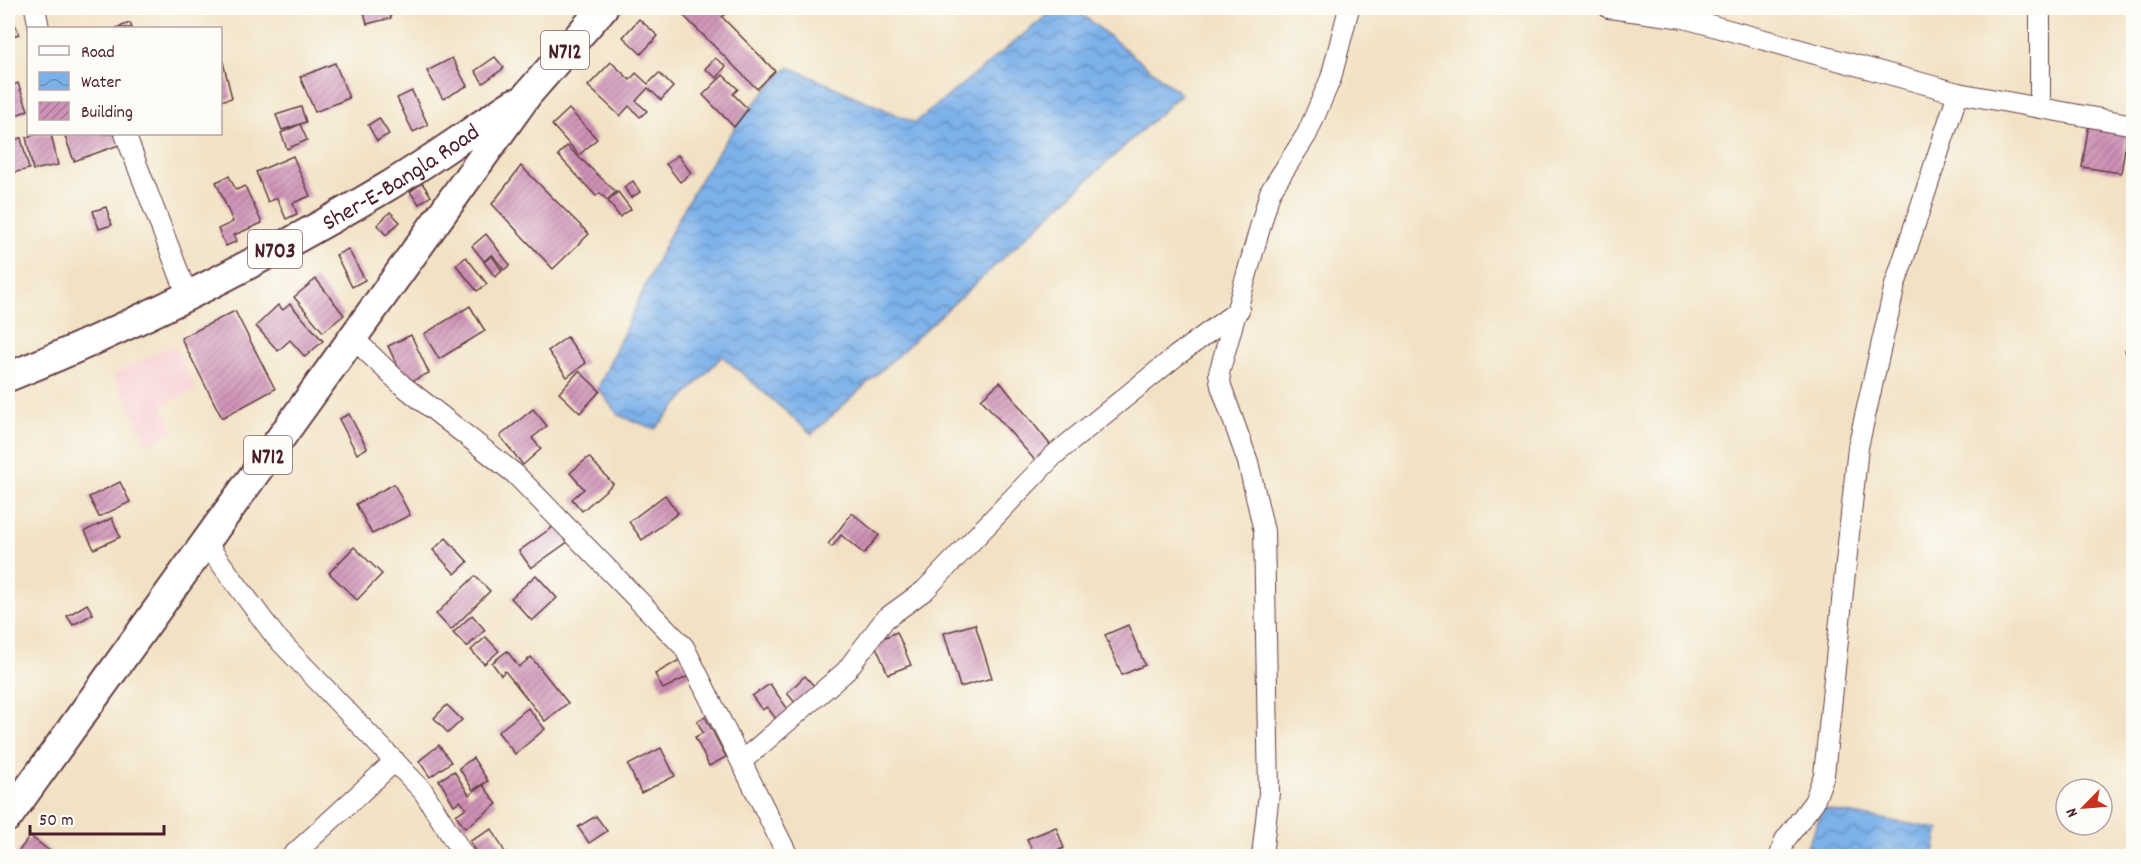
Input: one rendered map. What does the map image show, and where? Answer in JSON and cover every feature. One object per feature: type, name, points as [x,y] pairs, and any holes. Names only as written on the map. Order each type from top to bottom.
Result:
[{"type":"highway","name":"N712","points":[[8,817],[528,94],[603,8]]},
{"type":"highway","name":"Sher-E-Bangla Road","points":[[8,377],[51,359],[236,271],[386,187],[528,94]]},
{"type":"street","points":[[35,8],[39,27]]},
{"type":"street","points":[[1262,856],[1269,793],[1264,531],[1248,462],[1221,386],[1219,373],[1239,310],[1270,192],[1307,134],[1331,78],[1349,8]]},
{"type":"street","points":[[1609,8],[1684,18],[1958,93],[2133,125]]},
{"type":"street","points":[[2040,8],[2040,108]]},
{"type":"street","points":[[1780,856],[1785,840],[1815,802],[1824,775],[1858,447],[1895,285],[1958,93]]},
{"type":"street","points":[[125,135],[187,294]]},
{"type":"street","points":[[742,761],[846,671],[880,624],[925,590],[1054,455],[1176,356],[1239,310]]},
{"type":"street","points":[[353,338],[402,385],[515,474],[684,647],[788,856]]},
{"type":"street","points":[[205,542],[275,636],[423,791],[464,856]]},
{"type":"street","points":[[292,856],[395,760]]},
{"type":"shaded area","points":[[174,345],[196,390],[162,406],[174,432],[147,444],[114,374]]},
{"type":"water","points":[[1056,8],[1074,8],[1181,94],[812,434],[722,356],[655,429],[618,415],[598,388],[657,260],[702,177],[728,138],[757,101],[789,67],[915,123]]},
{"type":"water","points":[[1823,809],[1939,829],[1933,856],[1803,856]]},
{"type":"building","points":[[363,8],[388,8],[391,18],[367,24]]},
{"type":"building","points":[[676,8],[731,8],[722,17],[775,71],[757,89]]},
{"type":"building","points":[[10,13],[19,34],[8,38],[8,14]]},
{"type":"building","points":[[639,19],[658,36],[641,54],[623,37]]},
{"type":"building","points":[[130,23],[132,27],[119,27]]},
{"type":"building","points":[[495,57],[504,68],[483,83],[475,71]]},
{"type":"building","points":[[452,58],[467,86],[443,99],[427,71]]},
{"type":"building","points":[[715,58],[726,66],[717,78],[705,69]]},
{"type":"building","points":[[222,62],[232,98],[222,100]]},
{"type":"building","points":[[611,62],[630,80],[636,73],[648,84],[659,73],[673,87],[661,100],[648,88],[636,101],[647,111],[640,117],[629,106],[620,116],[588,86]]},
{"type":"building","points":[[335,63],[349,98],[315,112],[300,77]]},
{"type":"building","points":[[723,75],[738,89],[733,94],[748,109],[734,127],[703,95]]},
{"type":"building","points":[[13,82],[14,85],[18,83],[27,110],[8,119],[8,85]]},
{"type":"building","points":[[412,91],[428,125],[413,132],[397,98]]},
{"type":"building","points":[[301,107],[306,122],[282,130],[276,115]]},
{"type":"building","points":[[569,109],[597,139],[579,155],[552,125]]},
{"type":"building","points":[[379,118],[389,134],[377,141],[368,125]]},
{"type":"building","points":[[2089,123],[2128,129],[2121,173],[2082,167]]},
{"type":"building","points":[[300,124],[307,140],[287,149],[281,133]]},
{"type":"building","points":[[51,135],[58,165],[33,170],[26,137]]},
{"type":"building","points":[[64,135],[116,135],[119,145],[74,161]]},
{"type":"building","points":[[21,138],[29,169],[8,174],[8,141]]},
{"type":"building","points":[[567,146],[616,192],[607,200],[600,193],[596,196],[558,155]]},
{"type":"building","points":[[678,155],[691,173],[680,182],[666,164]]},
{"type":"building","points":[[293,156],[310,196],[293,203],[297,214],[286,219],[277,198],[268,202],[256,172]]},
{"type":"building","points":[[521,166],[589,234],[553,269],[492,204]]},
{"type":"building","points":[[229,176],[236,190],[245,186],[262,223],[234,235],[237,241],[226,246],[218,229],[233,222],[216,182]]},
{"type":"building","points":[[633,181],[640,192],[631,198],[624,187]]},
{"type":"building","points":[[422,183],[431,196],[419,204],[410,192]]},
{"type":"building","points":[[618,192],[631,209],[620,217],[608,201]]},
{"type":"building","points":[[106,207],[112,225],[99,229],[93,211]]},
{"type":"building","points":[[390,212],[400,222],[386,235],[377,225]]},
{"type":"building","points":[[486,234],[510,265],[504,270],[492,254],[484,261],[472,246]]},
{"type":"building","points":[[348,249],[365,280],[352,287],[336,255]]},
{"type":"building","points":[[492,256],[502,271],[495,277],[484,262]]},
{"type":"building","points":[[466,257],[487,284],[477,291],[456,265]]},
{"type":"building","points":[[316,279],[344,315],[323,332],[294,297]]},
{"type":"building","points":[[290,304],[323,341],[305,357],[290,340],[278,351],[256,326],[278,305],[283,310]]},
{"type":"building","points":[[470,306],[485,331],[439,359],[424,334]]},
{"type":"building","points":[[235,311],[275,389],[222,418],[181,338]]},
{"type":"building","points":[[411,335],[429,373],[406,384],[388,346]]},
{"type":"building","points":[[567,337],[586,363],[567,377],[548,351]]},
{"type":"building","points":[[2134,347],[2134,368],[2131,369],[2125,350]]},
{"type":"building","points":[[579,371],[600,391],[580,413],[559,393]]},
{"type":"building","points":[[1000,382],[1056,452],[1040,466],[981,399]]},
{"type":"building","points":[[533,409],[547,426],[532,438],[541,449],[523,465],[500,436]]},
{"type":"building","points":[[349,414],[367,448],[357,454],[339,419]]},
{"type":"building","points":[[589,457],[613,484],[582,511],[572,499],[584,489],[570,473]]},
{"type":"building","points":[[120,482],[130,502],[99,517],[89,497]]},
{"type":"building","points":[[394,484],[410,515],[372,534],[356,504]]},
{"type":"building","points":[[665,495],[678,513],[642,540],[629,522]]},
{"type":"building","points":[[852,513],[879,535],[864,554],[841,535],[832,547],[828,544]]},
{"type":"building","points":[[112,518],[120,537],[94,549],[85,531]]},
{"type":"building","points":[[557,524],[569,541],[531,568],[519,551]]},
{"type":"building","points":[[446,538],[468,562],[455,574],[433,550]]},
{"type":"building","points":[[354,547],[382,574],[357,600],[329,573]]},
{"type":"building","points":[[536,575],[557,598],[532,621],[511,598]]},
{"type":"building","points":[[475,576],[490,591],[451,630],[436,614]]},
{"type":"building","points":[[87,604],[93,614],[73,625],[67,616]]},
{"type":"building","points":[[472,615],[485,630],[467,647],[453,633]]},
{"type":"building","points":[[975,624],[992,678],[960,687],[944,633]]},
{"type":"building","points":[[1128,625],[1145,665],[1122,675],[1105,635]]},
{"type":"building","points":[[897,632],[911,665],[888,674],[874,642]]},
{"type":"building","points":[[486,637],[499,651],[484,664],[471,650]]},
{"type":"building","points":[[507,651],[519,667],[531,657],[568,703],[545,721],[505,671],[501,675],[492,663]]},
{"type":"building","points":[[681,659],[691,675],[663,689],[655,674]]},
{"type":"building","points":[[805,676],[815,687],[796,704],[787,693]]},
{"type":"building","points":[[770,684],[792,715],[779,723],[767,707],[762,710],[752,696]]},
{"type":"building","points":[[447,705],[462,720],[448,733],[434,718]]},
{"type":"building","points":[[528,708],[545,729],[515,754],[498,732]]},
{"type":"building","points":[[705,717],[726,757],[709,766],[695,737],[703,733],[697,721]]},
{"type":"building","points":[[439,745],[451,762],[430,777],[419,761]]},
{"type":"building","points":[[661,748],[675,776],[641,793],[628,765]]},
{"type":"building","points":[[473,758],[488,781],[473,790],[459,768]]},
{"type":"building","points":[[454,771],[469,795],[483,785],[497,804],[465,828],[456,815],[466,808],[460,801],[454,805],[439,780]]},
{"type":"building","points":[[596,816],[607,831],[589,843],[578,827]]},
{"type":"building","points":[[1056,827],[1064,848],[1045,856],[1035,856],[1027,839]]},
{"type":"building","points":[[492,829],[507,856],[478,856],[470,841]]},
{"type":"building","points":[[30,836],[51,852],[47,856],[15,856]]}]
